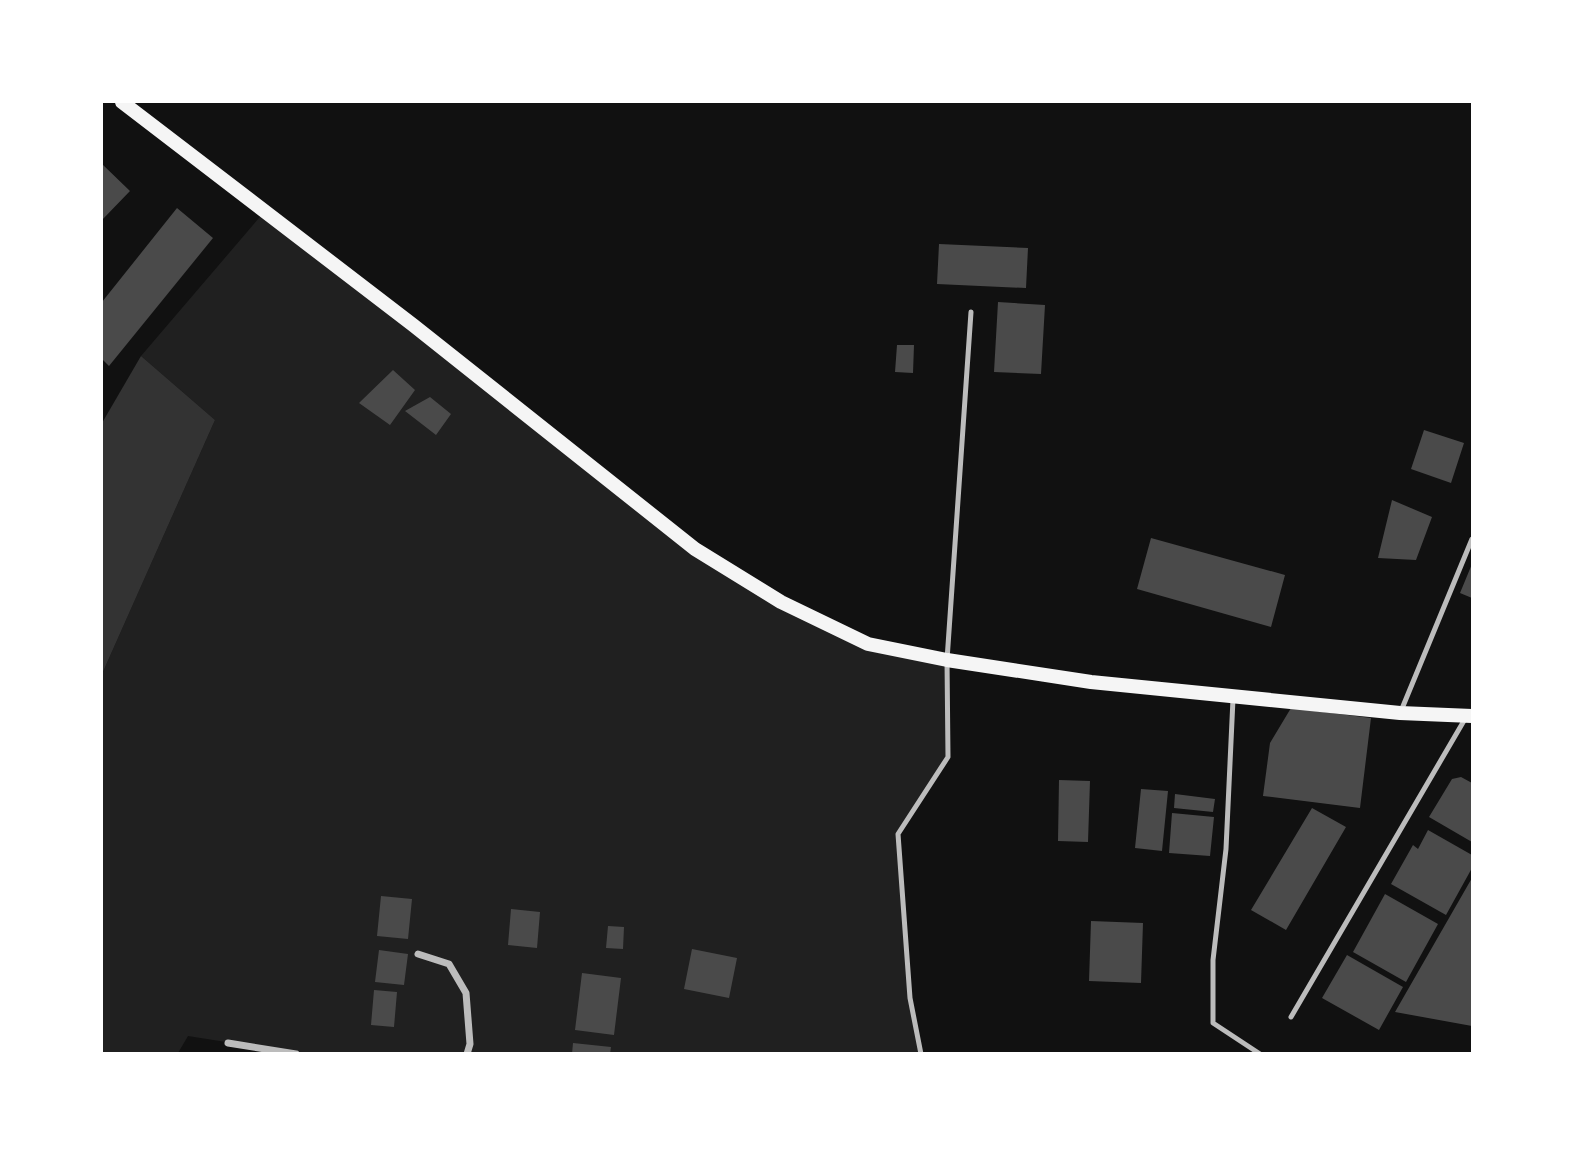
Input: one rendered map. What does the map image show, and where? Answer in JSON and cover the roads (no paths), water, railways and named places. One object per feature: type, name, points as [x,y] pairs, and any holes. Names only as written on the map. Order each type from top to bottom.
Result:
[{"type":"main road","points":[[122,102],[413,325],[695,549],[781,603],[868,643],[947,660],[1091,682],[1400,713],[1469,716]]},
{"type":"street","points":[[418,954],[449,964],[466,993],[470,1044],[467,1054]]},
{"type":"street","points":[[228,1043],[296,1054]]},
{"type":"lane","points":[[921,1054],[910,998],[898,834],[948,757],[947,660],[971,312]]},
{"type":"lane","points":[[1400,713],[1472,539]]},
{"type":"lane","points":[[1233,696],[1226,849],[1213,960],[1213,1023],[1260,1054]]},
{"type":"lane","points":[[1291,1017],[1469,716]]}]
